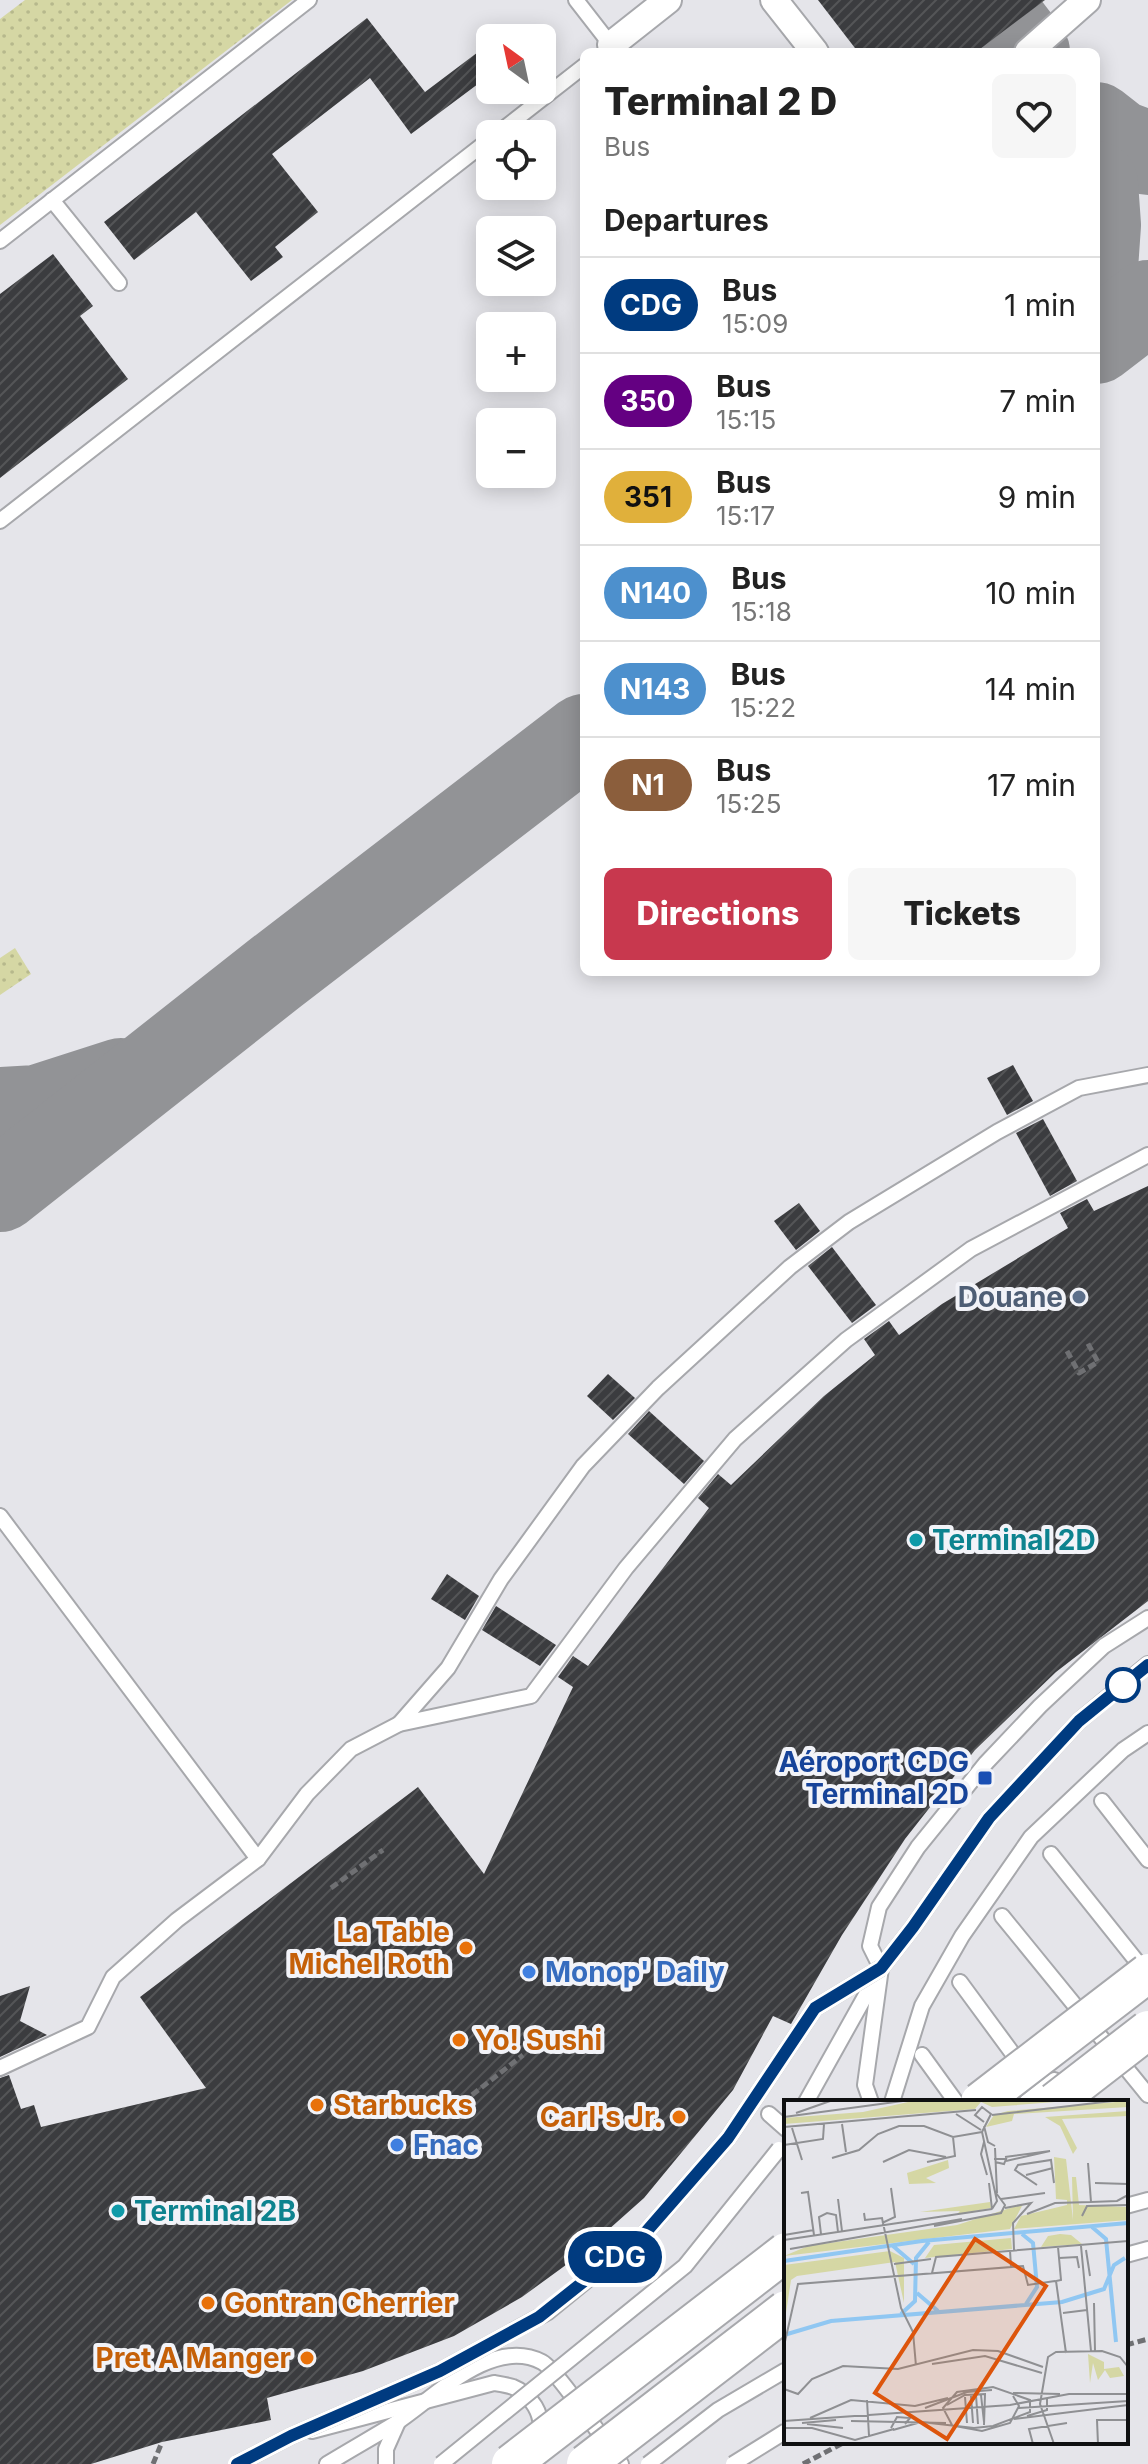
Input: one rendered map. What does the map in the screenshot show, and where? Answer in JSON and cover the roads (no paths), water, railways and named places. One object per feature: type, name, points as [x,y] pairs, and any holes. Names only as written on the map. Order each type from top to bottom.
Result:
[{"type":"main road","points":[[982,2100],[1146,1969]]},
{"type":"main road","points":[[1052,2092],[1117,2038]]},
{"type":"main road","points":[[511,2464],[784,2254]]},
{"type":"main road","points":[[586,2464],[784,2312]]},
{"type":"street","points":[[606,48],[668,0]]},
{"type":"street","points":[[774,0],[812,48]]},
{"type":"street","points":[[1033,48],[1087,0]]},
{"type":"lane","points":[[0,241],[309,0]]},
{"type":"lane","points":[[576,0],[606,48]]},
{"type":"lane","points":[[515,120],[580,69]]},
{"type":"lane","points":[[0,521],[476,150]]},
{"type":"lane","points":[[52,200],[119,283]]},
{"type":"lane","points":[[399,1724],[448,1668],[501,1579],[583,1466],[658,1388],[790,1267],[849,1222],[997,1132],[1079,1088],[1148,1075]]},
{"type":"lane","points":[[0,2068],[88,2027],[113,1977],[177,1920],[258,1859],[307,1794],[351,1749],[399,1724],[531,1696],[626,1568],[735,1439],[835,1350],[971,1249],[1148,1155]]},
{"type":"lane","points":[[0,1516],[258,1859]]},
{"type":"lane","points":[[870,2100],[865,2085],[881,1968],[870,1946],[879,1907],[918,1847],[986,1763],[1040,1706],[1104,1646],[1148,1618]]},
{"type":"lane","points":[[807,2100],[881,1968],[989,1818],[1079,1721],[1148,1664]]},
{"type":"lane","points":[[893,2100],[922,2006],[970,1923],[1031,1837],[1123,1750],[1148,1733]]},
{"type":"lane","points":[[1102,1801],[1148,1860]]},
{"type":"lane","points":[[962,2100],[1082,2011],[1146,1969],[1051,1854]]},
{"type":"lane","points":[[1002,1916],[1082,2011],[1117,2038],[1148,2095]]},
{"type":"lane","points":[[237,2464],[291,2436],[440,2371],[548,2312],[646,2232],[677,2197],[728,2138],[815,2008],[881,1968]]},
{"type":"lane","points":[[960,1982],[1017,2060],[1052,2092],[1031,2100]]},
{"type":"lane","points":[[922,2055],[957,2100]]},
{"type":"lane","points":[[769,2114],[784,2127]]},
{"type":"lane","points":[[441,2464],[685,2266],[784,2140]]},
{"type":"lane","points":[[1128,2205],[1148,2200]]},
{"type":"lane","points":[[1128,2254],[1148,2249]]},
{"type":"lane","points":[[327,2464],[398,2421],[460,2375],[489,2362],[520,2354],[544,2363],[621,2464]]},
{"type":"lane","points":[[648,2464],[718,2410],[784,2371]]},
{"type":"lane","points":[[291,2436],[494,2383],[516,2388],[536,2406],[542,2426],[527,2464]]},
{"type":"lane","points":[[386,2464],[386,2449],[398,2421]]},
{"type":"lane","points":[[733,2464],[784,2432]]},
{"type":"place","name":"Douane","points":[[1079,1297]]},
{"type":"place","name":"Terminal 2D","points":[[916,1540]]},
{"type":"place","name":"Aéroport CDG Terminal 2D","points":[[985,1778]]},
{"type":"place","name":"La Table Michel Roth","points":[[466,1948]]},
{"type":"place","name":"Monop' Daily","points":[[529,1972]]},
{"type":"place","name":"Yo! Sushi","points":[[459,2040]]},
{"type":"place","name":"Starbucks","points":[[317,2105]]},
{"type":"place","name":"Carl's Jr.","points":[[679,2117]]},
{"type":"place","name":"Fnac","points":[[397,2145]]},
{"type":"place","name":"Terminal 2B","points":[[118,2211]]},
{"type":"place","name":"Gontran Cherrier","points":[[208,2303]]},
{"type":"place","name":"Pret A Manger","points":[[307,2358]]}]
